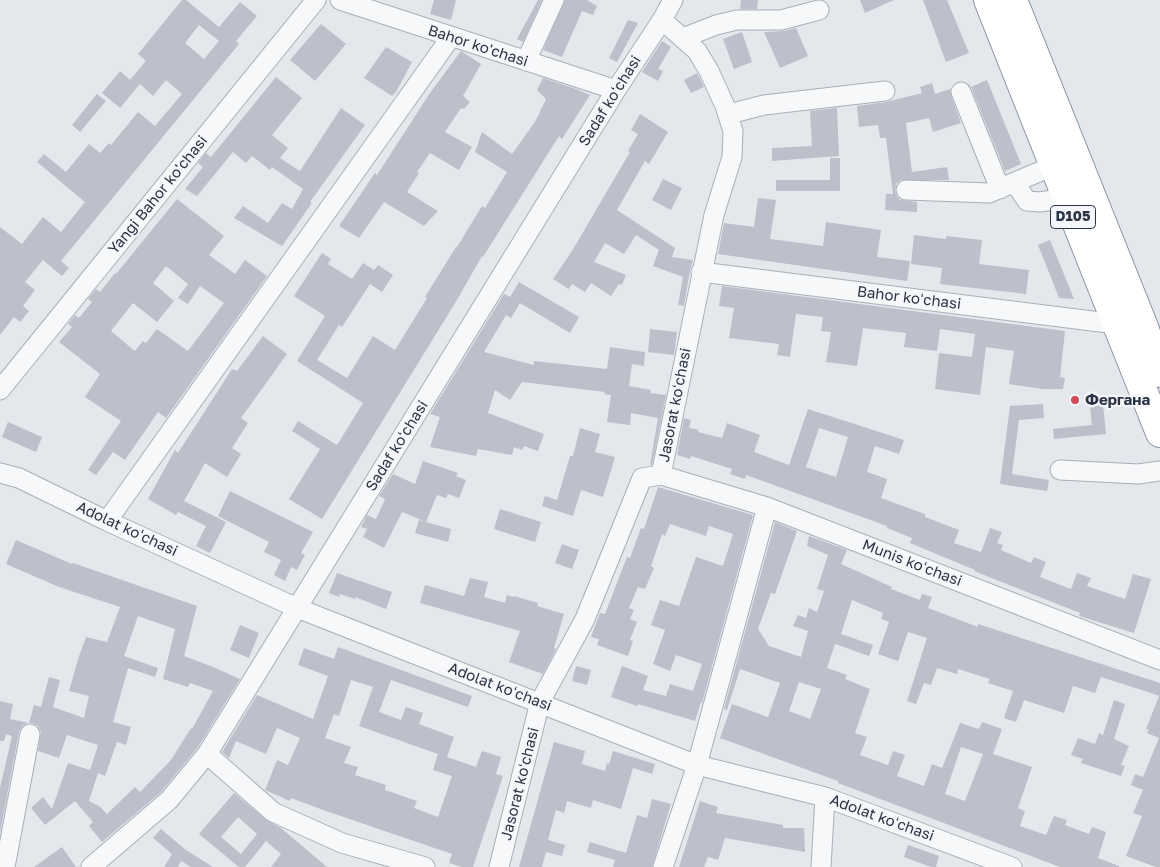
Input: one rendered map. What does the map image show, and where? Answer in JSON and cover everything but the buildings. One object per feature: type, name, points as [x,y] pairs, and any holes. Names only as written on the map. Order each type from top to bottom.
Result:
[{"type":"highway","name":"D105","points":[[988,0],[1024,62],[1144,327],[1160,373]]},
{"type":"highway","name":"D105","points":[[1013,0],[1024,62],[1053,166],[1160,433]]},
{"type":"street","name":"Yangi Bahor ko'chasi","points":[[0,390],[316,0]]},
{"type":"street","name":"Bahor ko'chasi","points":[[340,0],[616,90]]},
{"type":"street","points":[[526,61],[554,0]]},
{"type":"street","name":"Sadaf koʻchasi","points":[[92,867],[169,800],[207,754],[616,90],[662,20],[672,0]]},
{"type":"street","points":[[682,38],[716,25],[730,22],[781,20],[819,10]]},
{"type":"street","name":"Jasorat koʻchasi","points":[[500,867],[540,702],[585,619],[642,478],[661,474],[714,215],[732,157],[733,131],[729,114],[705,64],[697,51],[662,20]]},
{"type":"street","points":[[107,521],[451,37]]},
{"type":"street","points":[[729,114],[764,105],[885,91]]},
{"type":"street","points":[[961,92],[1007,186],[1027,201],[1040,202],[1066,198]]},
{"type":"street","points":[[906,190],[989,193],[1053,166]]},
{"type":"street","name":"Bahor koʻchasi","points":[[702,272],[1116,324]]},
{"type":"street","points":[[1060,470],[1138,474],[1160,471]]},
{"type":"street","name":"Adolat koʻchasi","points":[[0,474],[19,478],[107,521],[297,608],[697,765],[825,797],[1012,867]]},
{"type":"street","name":"Munis koʻchasi","points":[[661,474],[767,507],[1160,660]]},
{"type":"street","points":[[663,867],[697,765],[767,507]]},
{"type":"street","points":[[5,867],[30,734]]},
{"type":"street","points":[[207,754],[273,812],[342,843],[425,867]]},
{"type":"street","points":[[821,867],[825,797]]},
{"type":"place","name":"Фергана","points":[[1075,400]]}]
